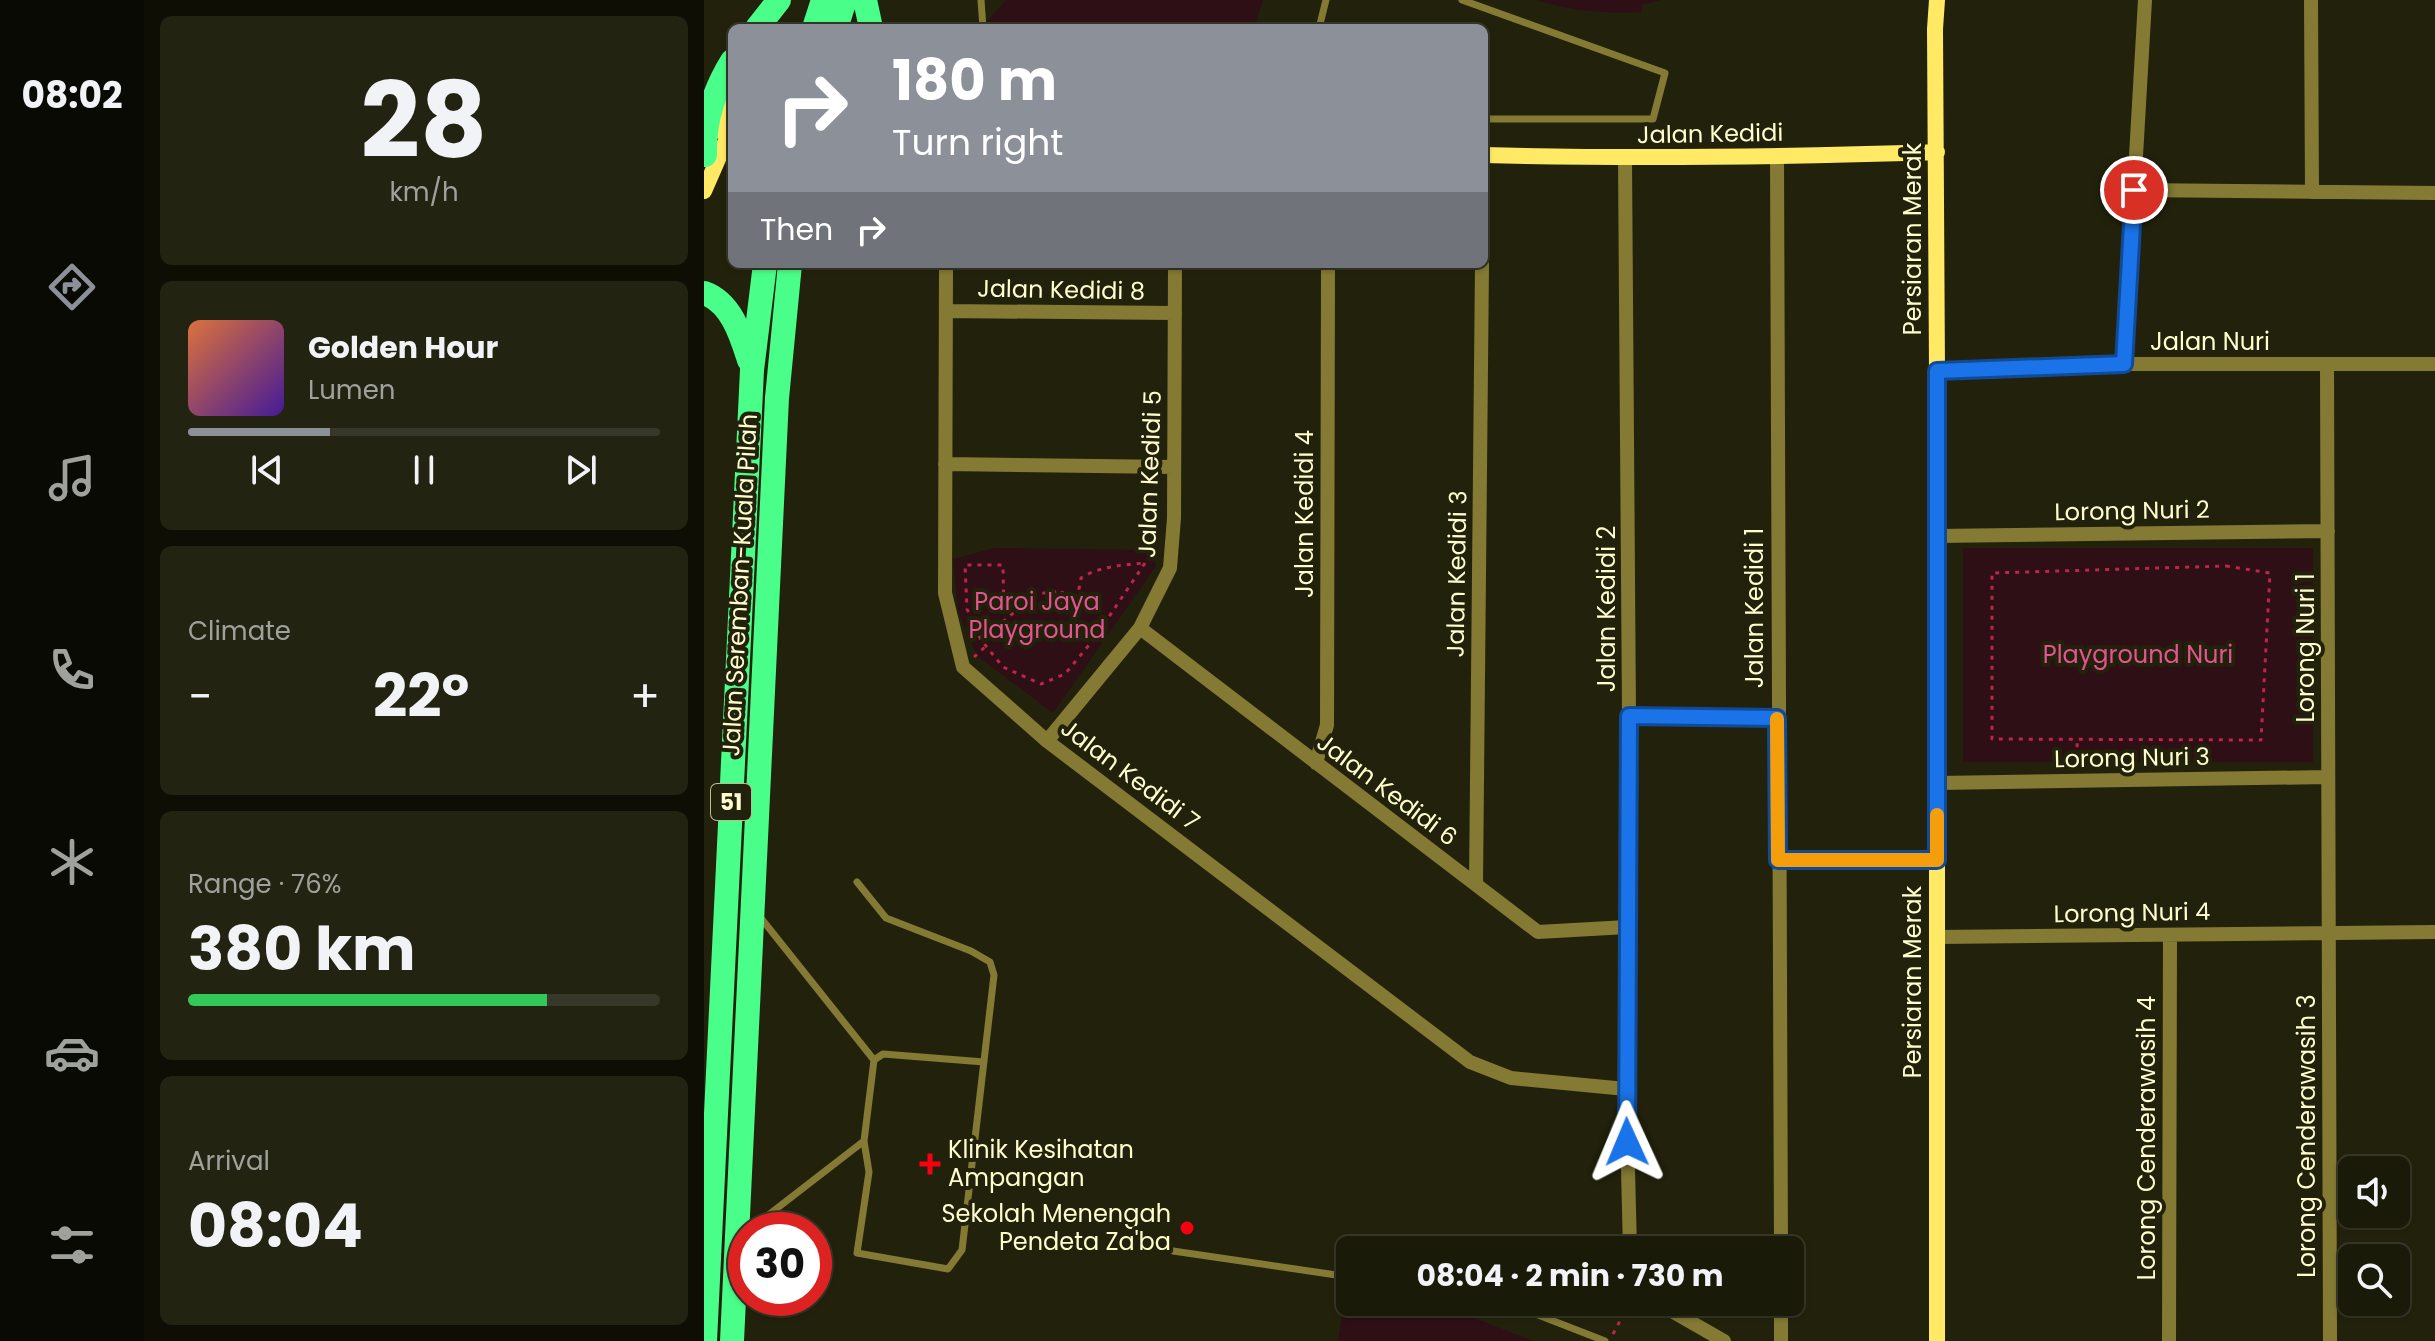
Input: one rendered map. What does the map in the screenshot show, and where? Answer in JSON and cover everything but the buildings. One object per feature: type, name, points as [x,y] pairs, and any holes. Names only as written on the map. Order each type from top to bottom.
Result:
[{"type":"highway","points":[[760,24],[779,0]]},
{"type":"highway","points":[[815,24],[823,0]]},
{"type":"highway","points":[[837,24],[845,0]]},
{"type":"highway","points":[[865,0],[870,24]]},
{"type":"highway","points":[[704,156],[704,129],[728,70]]},
{"type":"highway","name":"Jalan Seremban-Kuala Pilah","points":[[705,1341],[752,370],[765,268]]},
{"type":"highway","name":"Jalan Seremban-Kuala Pilah","points":[[745,1212],[753,910],[777,398],[790,268]]},
{"type":"highway","points":[[704,293],[715,296],[739,330],[752,370]]},
{"type":"highway","name":"Jalan Seremban-Kuala Pilah","points":[[732,1341],[735,1316]]},
{"type":"street","name":"Persiaran Merak","points":[[1937,0],[1937,1341]]},
{"type":"street","points":[[2124,364],[2145,0]]},
{"type":"street","points":[[2311,0],[2312,192]]},
{"type":"street","points":[[704,156],[728,98]]},
{"type":"street","points":[[704,191],[728,136]]},
{"type":"street","name":"Jalan Kedidi","points":[[1488,155],[1625,159],[1777,158],[1937,152]]},
{"type":"street","name":"Jalan Kedidi 1","points":[[1777,158],[1781,1236]]},
{"type":"street","name":"Jalan Kedidi 2","points":[[1625,159],[1629,716],[1626,1089],[1630,1236]]},
{"type":"street","points":[[2134,190],[2435,193]]},
{"type":"street","name":"Jalan Kedidi 7","points":[[946,268],[945,593],[963,667],[1047,741],[1470,1062],[1511,1078],[1626,1089]]},
{"type":"street","name":"Jalan Kedidi 5","points":[[1047,741],[1140,628],[1170,568],[1174,518],[1175,268]]},
{"type":"street","name":"Jalan Kedidi 4","points":[[1316,763],[1327,725],[1328,268]]},
{"type":"street","name":"Jalan Kedidi 3","points":[[1476,884],[1482,268]]},
{"type":"street","name":"Jalan Kedidi 8","points":[[946,311],[1175,313]]},
{"type":"street","name":"Jalan Nuri","points":[[1937,371],[2124,364],[2435,364]]},
{"type":"street","name":"Lorong Nuri 1","points":[[2327,365],[2328,931]]},
{"type":"street","points":[[945,464],[1174,467]]},
{"type":"street","name":"Lorong Nuri 2","points":[[1937,536],[2328,531]]},
{"type":"street","name":"Jalan Kedidi 6","points":[[1140,628],[1538,932],[1627,927]]},
{"type":"street","points":[[1629,716],[1777,718]]},
{"type":"street","name":"Lorong Nuri 3","points":[[1937,783],[2328,777]]},
{"type":"street","points":[[1778,860],[1937,860]]},
{"type":"street","name":"Lorong Cenderawasih 3","points":[[2328,931],[2330,1341]]},
{"type":"street","name":"Lorong Nuri 4","points":[[1937,937],[2435,932]]},
{"type":"street","name":"Lorong Cenderawasih 4","points":[[2169,1341],[2170,936]]},
{"type":"street","points":[[1680,1316],[1724,1341]]},
{"type":"street","points":[[1781,1316],[1781,1341]]},
{"type":"lane","points":[[1320,24],[1326,0]]},
{"type":"lane","points":[[1462,0],[1665,73],[1653,119],[1488,119]]},
{"type":"lane","points":[[978,1],[982,24]]},
{"type":"lane","points":[[753,910],[874,1060],[864,1141],[869,1172],[857,1253],[948,1269],[962,1250],[994,975],[990,962],[971,951],[886,918],[857,882]]},
{"type":"lane","points":[[874,1060],[883,1054],[984,1062]]},
{"type":"lane","points":[[773,1212],[864,1141]]},
{"type":"lane","points":[[1173,1251],[1336,1275]]},
{"type":"lane","points":[[1542,1316],[1607,1341]]},
{"type":"path","points":[[1145,563],[1094,639],[1065,674],[1041,684],[1003,667],[981,640],[967,609],[965,565],[1003,565],[1004,621],[1035,594],[1062,591],[1063,607],[1078,594],[1081,578],[1089,573],[1112,566],[1145,563]]},
{"type":"path","points":[[2226,566],[2270,573],[2261,740],[2078,739],[1992,739],[1992,573],[2226,566]]},
{"type":"path","points":[[2073,781],[2078,739]]},
{"type":"path","points":[[1607,1341],[1622,1316]]},
{"type":"green space","points":[[1006,0],[1263,0],[1255,24],[986,23]]},
{"type":"green space","points":[[1536,0],[1661,0],[1642,5],[1642,12],[1615,13]]},
{"type":"green space","name":"Paroi Jaya Playground","points":[[995,548],[1150,550],[1156,566],[1053,713],[977,656],[958,611],[953,559]]},
{"type":"green space","name":"Playground Nuri","points":[[1963,548],[2313,548],[2313,762],[1963,762]]},
{"type":"green space","points":[[1342,1316],[1469,1316],[1533,1341],[1338,1341]]},
{"type":"slow traffic","points":[[1777,719],[1778,860],[1937,860],[1937,815]]},
{"type":"place","name":"Klinik Kesihatan Ampangan","points":[[930,1164]]},
{"type":"place","name":"Sekolah Menengah Pendeta Za'ba","points":[[1187,1228]]},
{"type":"route","points":[[1627,1142],[1629,716],[1777,718],[1778,860],[1937,860],[1937,371],[2124,364],[2134,190]]}]
